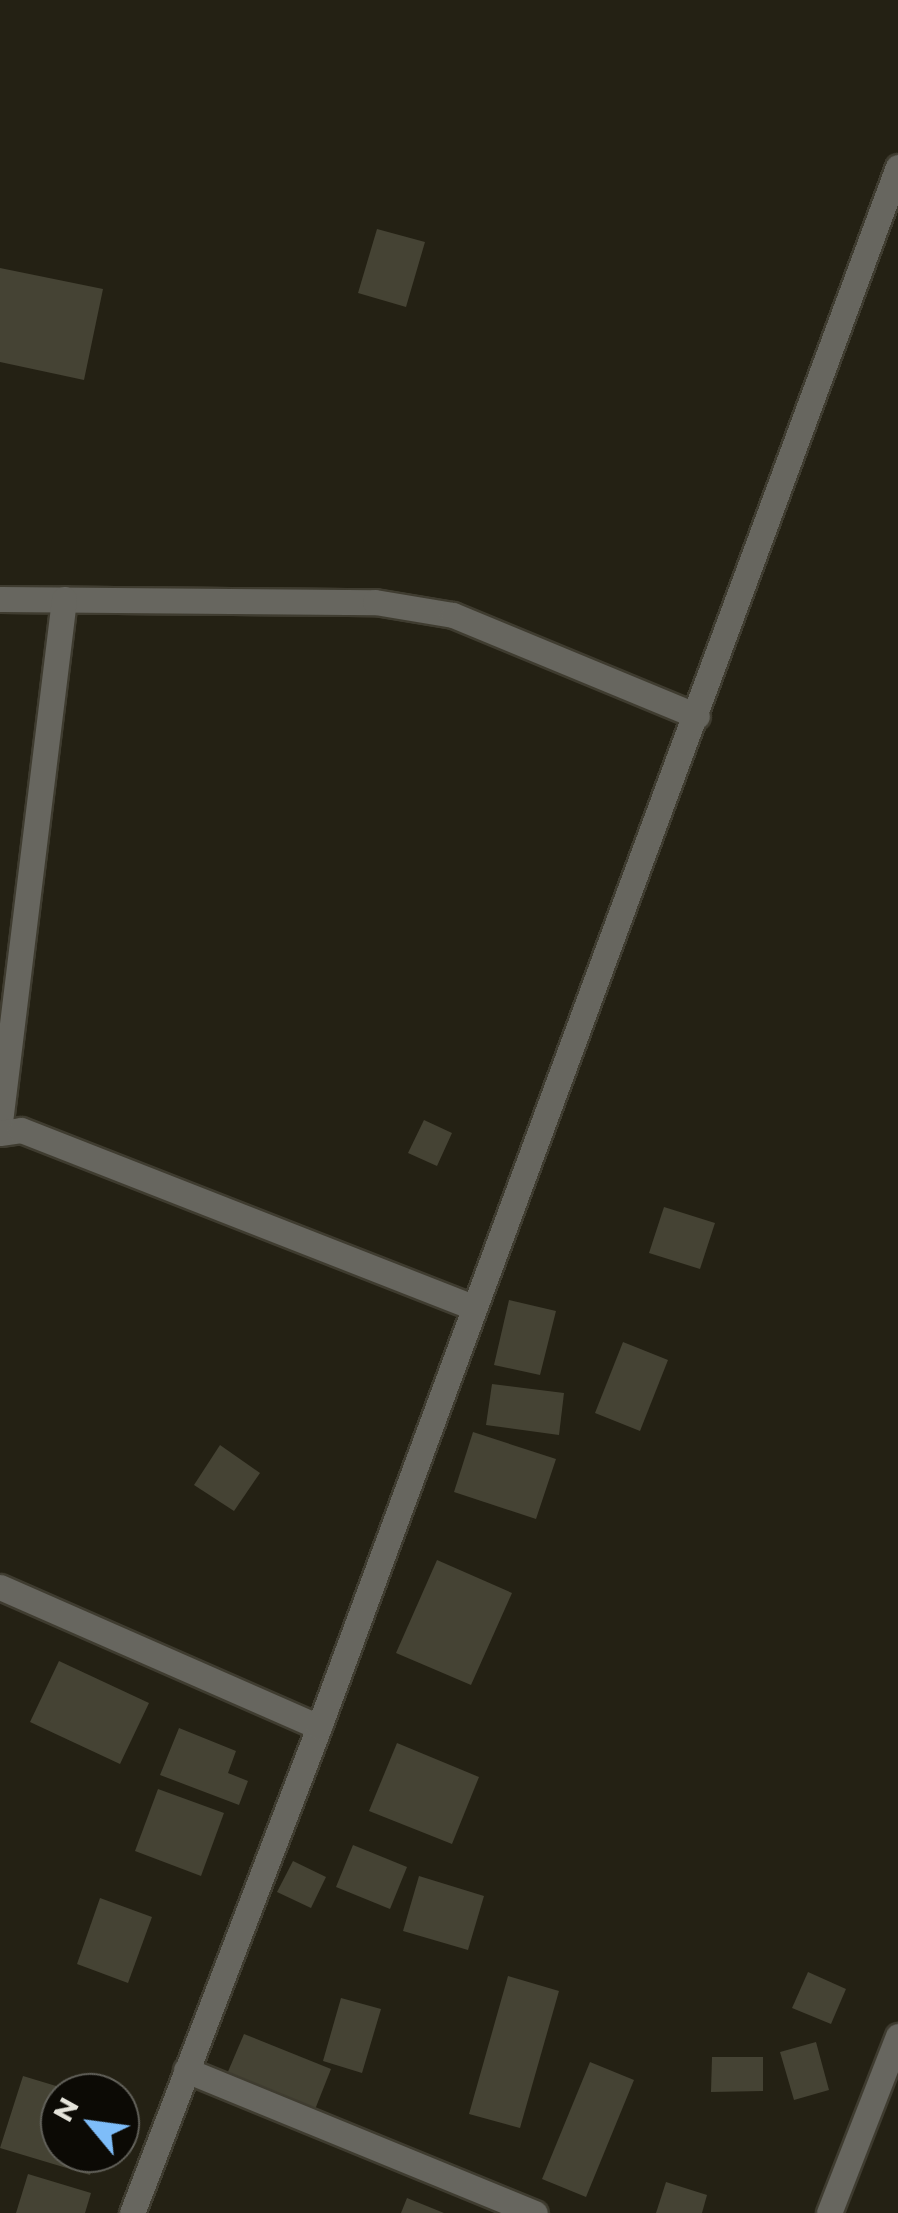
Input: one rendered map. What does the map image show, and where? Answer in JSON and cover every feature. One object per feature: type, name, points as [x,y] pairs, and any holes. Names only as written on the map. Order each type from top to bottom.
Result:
[{"type":"street","points":[[132,2213],[319,1727],[898,167]]},
{"type":"street","points":[[0,599],[375,602],[453,615],[696,716]]},
{"type":"street","points":[[0,1122],[64,599]]},
{"type":"street","points":[[0,1133],[21,1130],[472,1307]]},
{"type":"street","points":[[0,1588],[319,1727]]},
{"type":"street","points":[[829,2213],[898,2036]]},
{"type":"street","points":[[186,2070],[535,2213]]},
{"type":"building","points":[[377,229],[425,242],[406,307],[358,293]]},
{"type":"building","points":[[0,268],[103,289],[84,380],[0,362]]},
{"type":"building","points":[[424,1120],[452,1133],[437,1166],[408,1153]]},
{"type":"building","points":[[664,1207],[715,1223],[700,1269],[649,1253]]},
{"type":"building","points":[[509,1300],[556,1311],[540,1375],[494,1365]]},
{"type":"building","points":[[623,1342],[668,1360],[640,1431],[595,1413]]},
{"type":"building","points":[[492,1384],[564,1393],[559,1435],[486,1425]]},
{"type":"building","points":[[473,1432],[556,1459],[536,1519],[454,1492]]},
{"type":"building","points":[[220,1445],[260,1473],[234,1511],[194,1485]]},
{"type":"building","points":[[437,1560],[512,1593],[471,1685],[396,1653]]},
{"type":"building","points":[[59,1661],[149,1703],[120,1764],[30,1722]]},
{"type":"building","points":[[179,1728],[236,1751],[228,1773],[248,1781],[239,1805],[160,1775]]},
{"type":"building","points":[[397,1743],[479,1777],[452,1844],[369,1811]]},
{"type":"building","points":[[158,1789],[224,1813],[201,1876],[135,1851]]},
{"type":"building","points":[[353,1845],[407,1867],[390,1909],[336,1887]]},
{"type":"building","points":[[293,1861],[326,1877],[311,1908],[277,1892]]},
{"type":"building","points":[[419,1876],[484,1896],[468,1950],[403,1931]]},
{"type":"building","points":[[100,1898],[152,1917],[128,1983],[77,1964]]},
{"type":"building","points":[[808,1972],[846,1989],[831,2024],[792,2008]]},
{"type":"building","points":[[508,1976],[559,1991],[520,2128],[469,2114]]},
{"type":"building","points":[[341,1998],[381,2009],[362,2073],[323,2061]]},
{"type":"building","points":[[244,2034],[331,2069],[312,2117],[224,2081]]},
{"type":"building","points":[[816,2042],[829,2090],[794,2100],[780,2052]]},
{"type":"building","points":[[712,2057],[763,2057],[763,2091],[711,2092]]},
{"type":"building","points":[[590,2062],[634,2080],[586,2197],[542,2179]]},
{"type":"building","points":[[23,2076],[40,2081],[40,2160],[0,2148]]},
{"type":"building","points":[[28,2174],[91,2193],[85,2213],[16,2213]]},
{"type":"building","points":[[666,2182],[707,2195],[702,2213],[656,2213]]},
{"type":"building","points":[[407,2198],[444,2213],[401,2213]]}]
